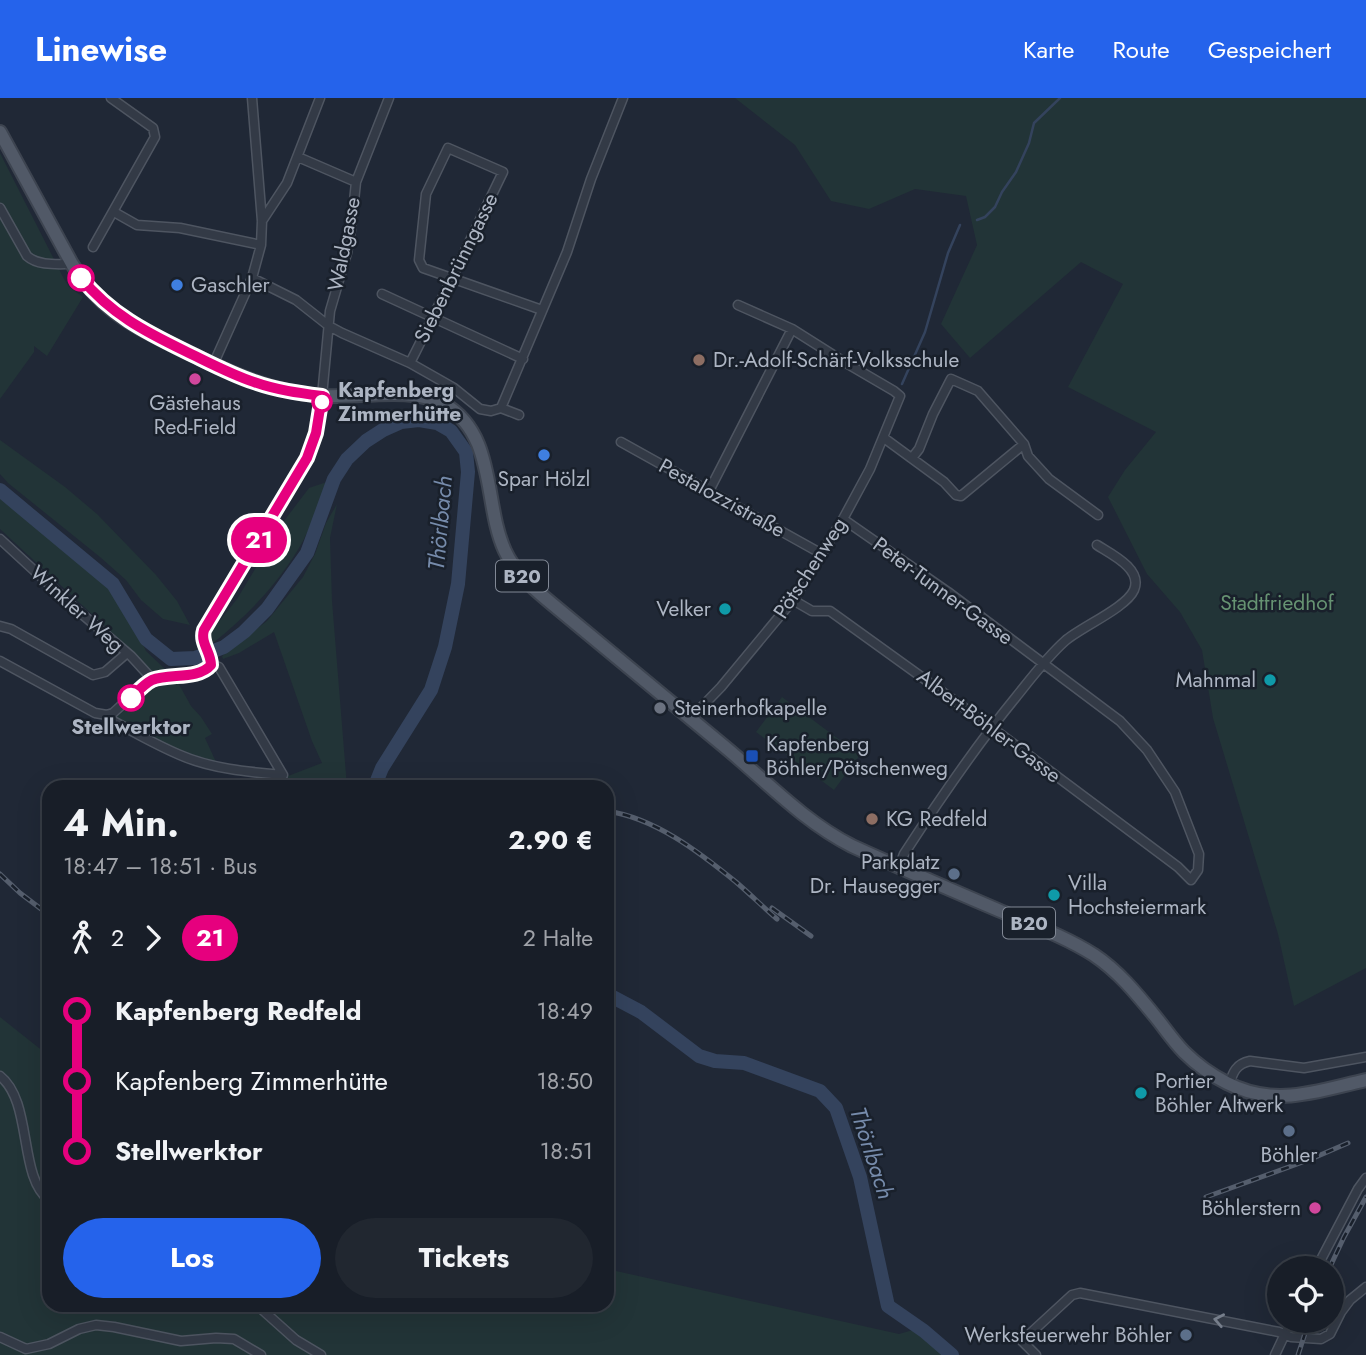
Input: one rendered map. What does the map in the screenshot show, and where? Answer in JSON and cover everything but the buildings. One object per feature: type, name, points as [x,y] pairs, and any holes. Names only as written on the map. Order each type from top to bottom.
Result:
[{"type":"main road","name":"B20","points":[[0,132],[72,264],[92,291],[125,319],[147,333],[213,365],[281,390],[322,396],[408,394],[444,404],[457,414],[470,428],[482,452],[500,538],[509,559],[524,578],[786,801],[825,831],[852,846],[1054,934],[1094,955],[1121,976],[1183,1051],[1199,1066],[1250,1094],[1279,1097],[1366,1080]]},
{"type":"street","points":[[93,247],[155,137],[153,128],[111,98]]},
{"type":"street","points":[[213,365],[252,278],[261,245],[262,221],[251,98]]},
{"type":"street","points":[[262,221],[287,183],[320,98]]},
{"type":"street","name":"Waldgasse","points":[[211,663],[202,635],[204,630],[307,458],[316,433],[330,311],[341,278],[351,230],[356,182],[389,98]]},
{"type":"street","points":[[501,408],[566,253],[623,98]]},
{"type":"street","name":"Siebenbrünngasse","points":[[410,363],[433,318],[503,172],[448,148],[426,194],[419,260],[423,268],[452,278]]},
{"type":"street","points":[[298,157],[356,182]]},
{"type":"street","points":[[0,208],[27,256],[32,260],[72,264]]},
{"type":"street","points":[[114,212],[137,225],[180,228],[261,245]]},
{"type":"street","points":[[252,278],[296,300],[329,326],[410,363],[454,388],[480,409],[491,411],[501,408],[519,415]]},
{"type":"street","points":[[452,278],[542,310]]},
{"type":"street","points":[[382,294],[523,359]]},
{"type":"street","name":"Pötschenweg","points":[[690,719],[721,687],[793,600],[870,470],[900,396],[792,329],[738,305]]},
{"type":"street","points":[[709,491],[792,329]]},
{"type":"street","points":[[912,458],[919,449],[951,379],[978,391],[1024,444],[1028,456],[1049,480],[1098,515]]},
{"type":"street","points":[[884,438],[944,482],[956,495],[961,496],[1024,444]]},
{"type":"street","name":"Pestalozzistraße","points":[[621,442],[822,554]]},
{"type":"street","name":"Peter-Tunner-Gasse","points":[[843,519],[948,592],[1120,721],[1147,750],[1175,792],[1199,854],[1198,870],[1192,880],[1178,867]]},
{"type":"street","name":"Winkler Weg","points":[[0,539],[127,653],[153,680]]},
{"type":"street","points":[[899,867],[904,854],[945,792],[991,727],[1043,663],[1069,638],[1113,610],[1134,590],[1132,570],[1097,545]]},
{"type":"street","name":"Albert-Böhler-Gasse","points":[[793,600],[812,611],[830,611],[1178,867]]},
{"type":"street","points":[[0,626],[11,629],[93,675],[105,672],[127,653]]},
{"type":"street","points":[[0,662],[95,713],[107,715],[113,713],[146,683],[164,677],[198,673],[206,670],[211,663],[219,667],[283,775],[204,763],[169,750],[111,720],[107,715]]},
{"type":"street","points":[[1229,1084],[1234,1071],[1242,1063],[1250,1061],[1304,1068],[1366,1057]]},
{"type":"street","points":[[0,1076],[12,1091],[20,1111],[38,1189],[42,1193]]},
{"type":"street","points":[[1323,1256],[1366,1178]]},
{"type":"street","points":[[1036,1355],[1022,1341],[1072,1295],[1080,1293],[1286,1335],[1321,1339],[1330,1334],[1350,1300],[1366,1287]]},
{"type":"street","points":[[265,1312],[296,1340],[321,1355]]},
{"type":"street","points":[[0,1337],[26,1349],[49,1344],[79,1329],[96,1325],[114,1326],[181,1342],[234,1339],[261,1355]]},
{"type":"street","points":[[1275,1355],[1286,1335]]},
{"type":"green space","name":"Stadtfriedhof","points":[[735,98],[1366,98],[1366,968],[1294,1006],[1278,934],[1213,718],[1202,650],[1180,612],[1147,574],[1108,497],[1125,470],[1156,432],[1068,387],[1123,284],[1081,262],[970,358],[941,324],[977,245],[966,196],[915,189],[869,209],[831,201],[795,145]]},
{"type":"green space","points":[[0,153],[64,279],[69,287],[83,297],[47,356],[34,346],[34,352],[0,399]]},
{"type":"green space","points":[[0,440],[97,514],[156,575],[177,601],[190,625],[163,619],[100,557],[8,483],[0,474]]},
{"type":"green space","points":[[330,481],[303,541],[285,570],[251,609],[213,643],[209,634],[237,599],[284,521],[309,488]]},
{"type":"green space","points":[[0,494],[103,581],[129,615],[146,651],[166,670],[149,672],[135,654],[0,529]]},
{"type":"green space","points":[[337,504],[330,538],[332,601],[346,780],[282,780],[322,763],[274,632],[239,653],[223,659],[222,656],[267,621],[303,577]]},
{"type":"green space","points":[[176,679],[191,706],[212,734],[205,738],[216,762],[139,732],[116,718],[151,690]]},
{"type":"green space","points":[[782,697],[860,755],[834,790],[756,732]]},
{"type":"green space","points":[[0,1017],[42,1050],[42,1312],[614,1312],[614,1271],[899,1334],[913,1330],[939,1348],[944,1355],[0,1355]]},
{"type":"waterway","points":[[977,220],[985,217],[995,207],[1016,172],[1029,143],[1034,123],[1060,98]]},
{"type":"waterway","points":[[902,384],[925,332],[948,253],[960,225]]},
{"type":"waterway","name":"Thörlbach","points":[[0,490],[113,584],[146,639],[171,659],[195,658],[224,647],[267,609],[307,553],[334,479],[347,459],[366,441],[401,422],[419,420],[437,423],[451,431],[466,452],[468,472],[458,584],[445,647],[431,690],[377,780]]},
{"type":"waterway","name":"Thörlbach","points":[[614,998],[641,1012],[699,1056],[715,1061],[744,1063],[820,1091],[836,1108],[860,1177],[888,1306],[952,1355]]},
{"type":"railway","points":[[614,813],[642,821],[692,848],[777,919]]},
{"type":"railway","points":[[0,874],[42,910]]},
{"type":"railway","points":[[772,908],[811,936]]},
{"type":"railway","points":[[1206,1197],[1348,1143]]},
{"type":"railway","points":[[1335,1256],[1366,1197]]},
{"type":"railway","points":[[1298,1355],[1305,1333]]},
{"type":"bus line","name":"21","points":[[81,278],[103,302],[147,333],[255,382],[281,390],[322,396],[316,433],[307,458],[204,630],[202,635],[211,665],[198,673],[153,680],[146,683],[131,698]]},
{"type":"place","name":"Gaschler","points":[[177,285]]},
{"type":"place","name":"Dr.-Adolf-Schärf-Volksschule","points":[[699,360]]},
{"type":"place","name":"Gästehaus Red-Field","points":[[195,379]]},
{"type":"place","name":"Kapfenberg Zimmerhütte","points":[[322,402]]},
{"type":"place","name":"Spar Hölzl","points":[[544,455]]},
{"type":"place","name":"Velker","points":[[725,609]]},
{"type":"place","name":"Mahnmal","points":[[1270,680]]},
{"type":"place","name":"Stellwerktor","points":[[131,698]]},
{"type":"place","name":"Steinerhofkapelle","points":[[660,708]]},
{"type":"place","name":"Kapfenberg Böhler/Pötschenweg","points":[[752,756]]},
{"type":"place","name":"KG Redfeld","points":[[872,819]]},
{"type":"place","name":"Parkplatz Dr. Hausegger","points":[[954,874]]},
{"type":"place","name":"Villa Hochsteiermark","points":[[1054,895]]},
{"type":"place","name":"Portier Böhler Altwerk","points":[[1141,1093]]},
{"type":"place","name":"Böhler","points":[[1289,1131]]},
{"type":"place","name":"Böhlerstern","points":[[1315,1208]]},
{"type":"place","name":"Werksfeuerwehr Böhler","points":[[1186,1335]]}]
